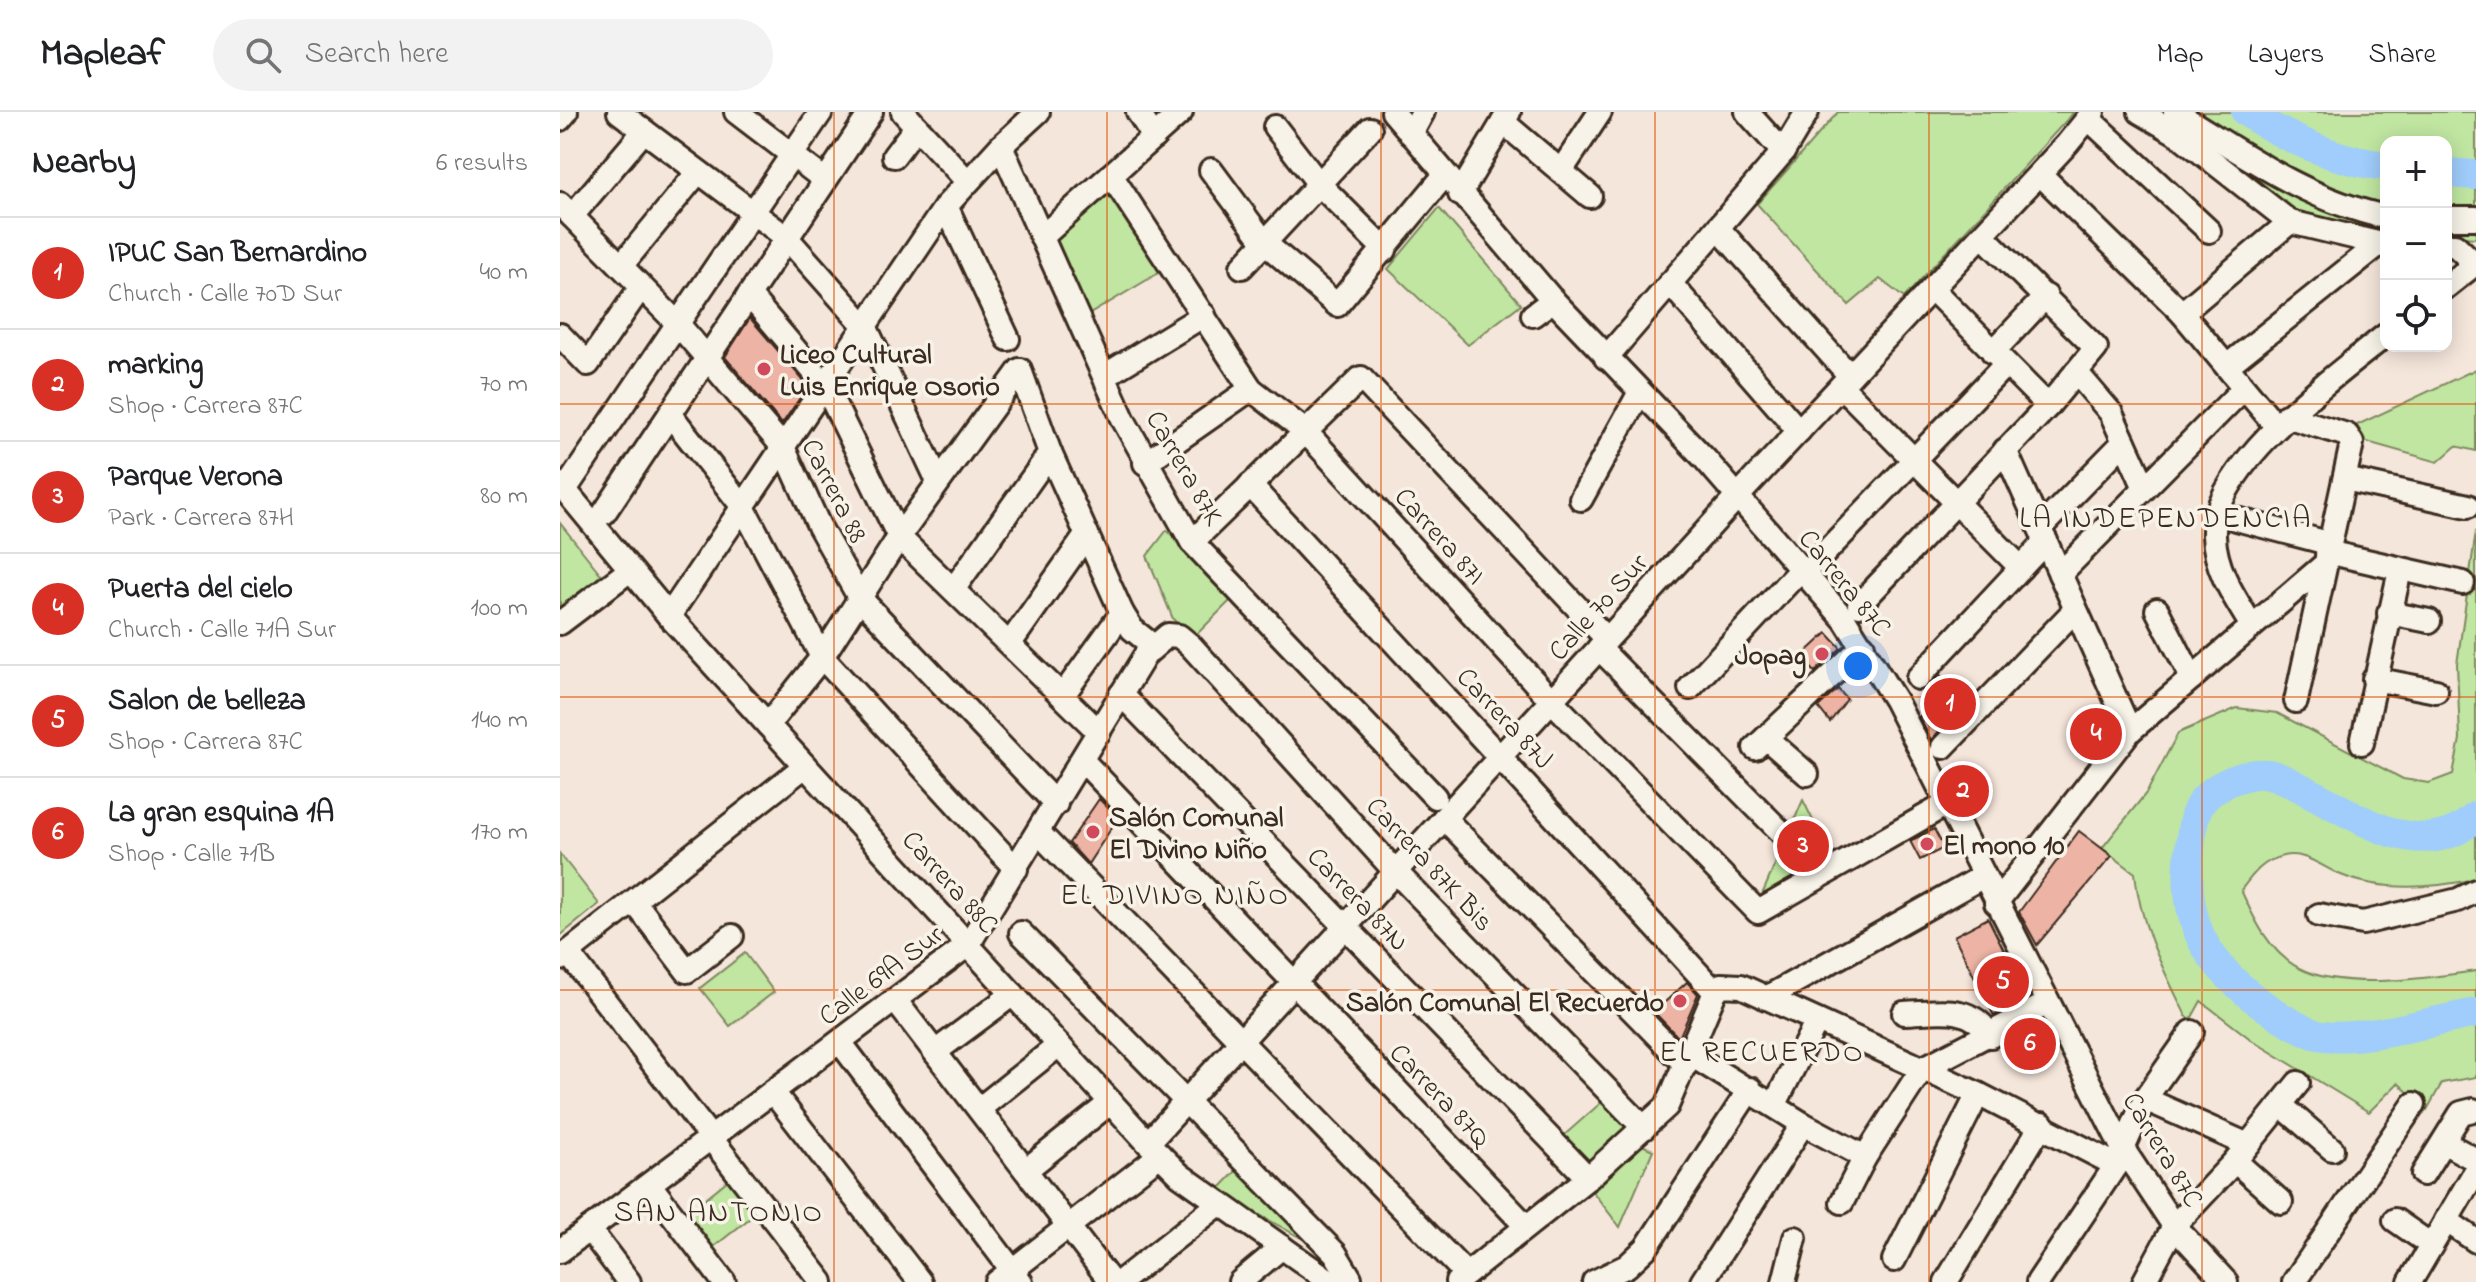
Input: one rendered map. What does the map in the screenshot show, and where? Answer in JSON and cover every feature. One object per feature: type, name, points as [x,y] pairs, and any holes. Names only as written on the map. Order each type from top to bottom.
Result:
[{"type":"street","points":[[560,119],[566,112]]},
{"type":"street","points":[[619,112],[787,238],[865,326],[938,481]]},
{"type":"street","points":[[736,112],[825,180]]},
{"type":"street","points":[[563,487],[821,112]]},
{"type":"street","points":[[669,616],[946,206],[1001,146],[1038,112]]},
{"type":"street","points":[[1138,112],[1154,137]]},
{"type":"street","points":[[1043,236],[1181,112]]},
{"type":"street","name":"Carrera 87C","points":[[1393,112],[1444,176],[1606,358],[1737,497],[1808,566],[1863,646],[1895,700],[1945,805],[2048,1003],[2119,1157],[2174,1226],[2226,1282]]},
{"type":"street","points":[[1411,134],[1423,112]]},
{"type":"street","points":[[1589,134],[1600,112]]},
{"type":"street","points":[[1561,171],[1610,112]]},
{"type":"street","points":[[1747,112],[1783,152]]},
{"type":"street","points":[[1606,358],[1783,152],[1807,112]]},
{"type":"street","points":[[2140,112],[2179,135],[2290,222],[2380,244]]},
{"type":"street","points":[[2175,112],[2307,192],[2351,210],[2380,216]]},
{"type":"street","points":[[2091,115],[2209,231]]},
{"type":"street","name":"Calle 70 Sur","points":[[1010,1278],[1154,1149],[1186,1102],[1345,926],[1737,497],[1983,236],[2091,115]]},
{"type":"street","points":[[604,513],[825,180],[861,116]]},
{"type":"street","points":[[894,156],[908,116],[967,181]]},
{"type":"street","points":[[1460,194],[1506,117],[1590,196]]},
{"type":"street","points":[[1275,127],[1319,184],[1385,250]]},
{"type":"street","points":[[1242,267],[1370,129]]},
{"type":"street","points":[[566,210],[644,131]]},
{"type":"street","name":"Carrera 87K","points":[[1001,146],[1145,463],[1192,542],[1435,797]]},
{"type":"street","points":[[1211,170],[1265,243],[1337,305],[1444,176]]},
{"type":"street","points":[[621,266],[698,172]]},
{"type":"street","points":[[2040,174],[2182,313],[2244,388],[2281,422],[2347,435],[2352,443],[2296,701]]},
{"type":"street","name":"Carrera 87I","points":[[1111,175],[1251,389],[1305,431],[1551,700],[1758,912],[1945,805]]},
{"type":"street","points":[[946,206],[1008,339]]},
{"type":"street","name":"Carrera 88","points":[[566,210],[678,324],[783,447],[819,526],[859,597],[1056,804]]},
{"type":"street","points":[[2452,218],[2476,218]]},
{"type":"street","points":[[2182,313],[2290,222]]},
{"type":"street","points":[[1718,228],[1914,460],[2021,568]]},
{"type":"street","points":[[1859,605],[2048,406],[2096,348],[1983,236]]},
{"type":"street","points":[[2452,246],[2476,264],[2452,282]]},
{"type":"street","points":[[2227,366],[2380,247]]},
{"type":"street","points":[[1670,283],[1799,431]]},
{"type":"street","points":[[560,335],[588,364],[641,287]]},
{"type":"street","points":[[1933,290],[2048,406]]},
{"type":"street","points":[[749,295],[825,385],[899,537],[955,587],[1099,732]]},
{"type":"street","points":[[1690,688],[1914,460],[2000,358],[2046,296]]},
{"type":"street","points":[[1533,315],[1553,300]]},
{"type":"street","points":[[1106,375],[1204,315]]},
{"type":"street","points":[[2252,626],[2221,573],[2213,533],[2217,514],[2238,477],[2281,422],[2380,340]]},
{"type":"street","points":[[768,725],[822,657],[899,537],[1020,370],[1050,453],[1122,613],[1132,629],[1152,645]]},
{"type":"street","points":[[2076,372],[2098,395],[2145,488]]},
{"type":"street","points":[[1192,542],[1361,378],[1603,643],[1785,836]]},
{"type":"street","points":[[2060,574],[2244,388]]},
{"type":"street","points":[[1145,463],[1251,389]]},
{"type":"street","points":[[1581,499],[1640,392]]},
{"type":"street","points":[[670,414],[743,507],[822,657],[1016,869]]},
{"type":"street","points":[[1918,678],[2021,568],[2043,535],[2124,442]]},
{"type":"street","points":[[2005,450],[2130,731]]},
{"type":"street","points":[[955,587],[1050,453]]},
{"type":"street","points":[[2345,479],[2468,506]]},
{"type":"street","name":"Carrera 87J","points":[[1250,485],[1718,988]]},
{"type":"street","name":"Carrera 88C","points":[[563,487],[669,616],[1154,1149],[1219,1204],[1331,1282]]},
{"type":"street","points":[[2217,514],[2326,553],[2463,583]]},
{"type":"street","points":[[1011,642],[1087,534]]},
{"type":"street","points":[[1996,903],[2130,731],[2252,626],[2326,553]]},
{"type":"street","points":[[560,623],[630,570]]},
{"type":"street","points":[[2362,743],[2400,570]]},
{"type":"street","points":[[2157,610],[2192,678]]},
{"type":"street","points":[[1943,747],[2074,611]]},
{"type":"street","points":[[1063,695],[1122,613]]},
{"type":"street","points":[[2389,613],[2429,621]]},
{"type":"street","name":"Carrera 87K Bis","points":[[1152,645],[1168,635],[1179,636],[1395,871],[1644,1128]]},
{"type":"street","name":"Calle 69A Sur","points":[[560,1251],[968,945],[1152,645]]},
{"type":"street","points":[[1807,774],[1760,743],[1863,646]]},
{"type":"street","points":[[2374,679],[2436,691]]},
{"type":"street","name":"Carrera 87N","points":[[1121,694],[1588,1178]]},
{"type":"street","name":"Carrera 87Q","points":[[1082,760],[1525,1225]]},
{"type":"street","points":[[805,766],[564,956],[712,1138],[822,1282]]},
{"type":"street","points":[[1444,818],[1688,1060],[1750,1089],[1803,1124],[1865,1157]]},
{"type":"street","points":[[1039,833],[1241,1042],[1462,1278],[1588,1178],[1667,1106],[1718,988],[1741,986],[2119,1157]]},
{"type":"street","points":[[1766,998],[1982,877]]},
{"type":"street","points":[[2319,915],[2363,923],[2458,900],[2476,891]]},
{"type":"street","points":[[634,901],[687,971],[732,936]]},
{"type":"street","points":[[1021,933],[1335,1253],[1350,1278],[1349,1282]]},
{"type":"street","points":[[935,1052],[1013,994]]},
{"type":"street","points":[[895,1000],[1111,1282]]},
{"type":"street","points":[[1842,1202],[1865,1157],[1922,1069],[1991,1036],[2048,1003]]},
{"type":"street","points":[[1904,1013],[1958,1012],[1974,1016],[1991,1036]]},
{"type":"street","points":[[1775,1104],[1817,1021]]},
{"type":"street","points":[[2038,1282],[2119,1157],[2145,1099],[2192,1032]]},
{"type":"street","points":[[840,1042],[1010,1278]]},
{"type":"street","points":[[979,1109],[1059,1045]]},
{"type":"street","points":[[2144,1282],[2174,1226],[2298,1083]]},
{"type":"street","points":[[1594,1282],[1627,1266],[1646,1248],[1750,1089]]},
{"type":"street","points":[[773,1092],[920,1282]]},
{"type":"street","points":[[1894,1260],[1978,1094]]},
{"type":"street","points":[[2145,1099],[2241,1152],[2281,1202]]},
{"type":"street","points":[[1026,1170],[1111,1102]]},
{"type":"street","points":[[2294,1282],[2414,1104]]},
{"type":"street","points":[[2281,1105],[2332,1149]]},
{"type":"street","points":[[2423,1174],[2461,1113],[2473,1110]]},
{"type":"street","points":[[1702,1282],[1803,1124]]},
{"type":"street","points":[[1946,1282],[2042,1124]]},
{"type":"street","points":[[2445,1143],[2476,1160]]},
{"type":"street","points":[[2410,1282],[2476,1170]]},
{"type":"street","points":[[650,1185],[724,1282]]},
{"type":"street","points":[[1120,1282],[1219,1204]]},
{"type":"street","points":[[2395,1220],[2431,1245]]},
{"type":"street","points":[[2446,1220],[2476,1241]]},
{"type":"street","points":[[589,1229],[629,1282]]},
{"type":"street","points":[[1784,1282],[1795,1238]]},
{"type":"street","points":[[1240,1282],[1282,1247]]},
{"type":"green space","points":[[1838,112],[2074,112],[1904,298],[1880,279],[1849,305],[1757,204]]},
{"type":"green space","points":[[2151,112],[2476,112],[2476,238],[2452,236],[2452,136],[2380,136],[2380,232],[2347,229],[2291,212]]},
{"type":"green space","points":[[1110,191],[1162,271],[1088,315],[1052,241]]},
{"type":"green space","points":[[1439,208],[1521,304],[1468,345],[1388,269]]},
{"type":"green space","points":[[2476,369],[2476,451],[2456,446],[2438,462],[2360,440],[2357,425]]},
{"type":"green space","points":[[560,523],[603,577],[560,610]]},
{"type":"green space","points":[[1167,530],[1232,599],[1192,639],[1173,619],[1147,556]]},
{"type":"green space","points":[[2476,531],[2476,879],[2408,887],[2374,884],[2291,855],[2264,865],[2241,890],[2257,923],[2279,953],[2299,968],[2317,975],[2386,981],[2476,971],[2476,1077],[2442,1083],[2427,1110],[2398,1083],[2369,1112],[2253,1041],[2201,1001],[2191,1019],[2186,1016],[2147,929],[2135,873],[2102,848],[2147,792],[2178,733],[2237,708],[2277,713],[2403,779],[2429,783],[2453,774],[2460,739],[2457,664]]},
{"type":"green space","points":[[1803,800],[1831,857],[1761,897]]},
{"type":"green space","points":[[560,854],[599,904],[560,936]]},
{"type":"green space","points":[[745,953],[774,992],[730,1026],[700,988]]},
{"type":"green space","points":[[1604,1100],[1632,1128],[1590,1167],[1561,1138]]},
{"type":"green space","points":[[1642,1145],[1653,1150],[1620,1227],[1593,1192]]},
{"type":"green space","points":[[1240,1167],[1326,1252],[1217,1191]]},
{"type":"green space","points":[[733,1176],[760,1210],[711,1249],[685,1215]]},
{"type":"building","name":"Liceo Cultural Luis Enrique Osorio","points":[[750,318],[808,386],[782,424],[725,357]]},
{"type":"building","name":"Jopag","points":[[1827,633],[1841,648],[1815,672],[1801,657]]},
{"type":"building","points":[[1940,675],[1966,703],[1931,740],[1919,717],[1939,699],[1928,688]]},
{"type":"building","points":[[1838,689],[1847,699],[1830,722],[1818,707]]},
{"type":"building","name":"Salón Comunal El Divino Niño","points":[[1099,799],[1118,818],[1088,864],[1069,843]]},
{"type":"building","name":"El mono 10","points":[[1934,829],[1944,848],[1920,860],[1910,841]]},
{"type":"building","points":[[2079,831],[2112,856],[2037,945],[2019,912]]},
{"type":"building","points":[[1988,918],[2028,998],[1994,1016],[1954,936]]},
{"type":"building","name":"Salón Comunal El Recuerdo","points":[[1687,982],[1698,994],[1679,1038],[1654,1012]]},
{"type":"building","points":[[2040,1023],[2055,1050],[2022,1068],[2007,1040]]},
{"type":"waterway","points":[[2246,112],[2313,147],[2380,165]]},
{"type":"waterway","points":[[2452,173],[2476,175]]},
{"type":"waterway","points":[[2476,816],[2456,831],[2435,837],[2413,837],[2368,823],[2281,778],[2253,774],[2219,787],[2202,802],[2193,824],[2188,874],[2193,916],[2209,952],[2237,985],[2284,1019],[2307,1031],[2329,1037],[2370,1034],[2476,1013]]},
{"type":"place","name":"Liceo Cultural Luis Enrique Osorio","points":[[764,369]]},
{"type":"place","name":"Jopag","points":[[1822,654]]},
{"type":"place","name":"IPUC San Bernardino","points":[[1950,704]]},
{"type":"place","name":"Puerta del cielo","points":[[2096,734]]},
{"type":"place","name":"marking","points":[[1963,791]]},
{"type":"place","name":"Salón Comunal El Divino Niño","points":[[1093,832]]},
{"type":"place","name":"El mono 10","points":[[1927,844]]},
{"type":"place","name":"Parque Verona","points":[[1803,846]]},
{"type":"place","name":"Salon de belleza","points":[[2003,982]]},
{"type":"place","name":"Salón Comunal El Recuerdo","points":[[1680,1001]]},
{"type":"place","name":"La gran esquina 1A","points":[[2030,1044]]},
{"type":"district","name":"LA INDEPENDENCIA","points":[[2166,517]]},
{"type":"district","name":"EL DIVINO NIÑO","points":[[1175,894]]},
{"type":"district","name":"EL RECUERDO","points":[[1762,1051]]},
{"type":"district","name":"SAN ANTONIO","points":[[719,1211]]}]
